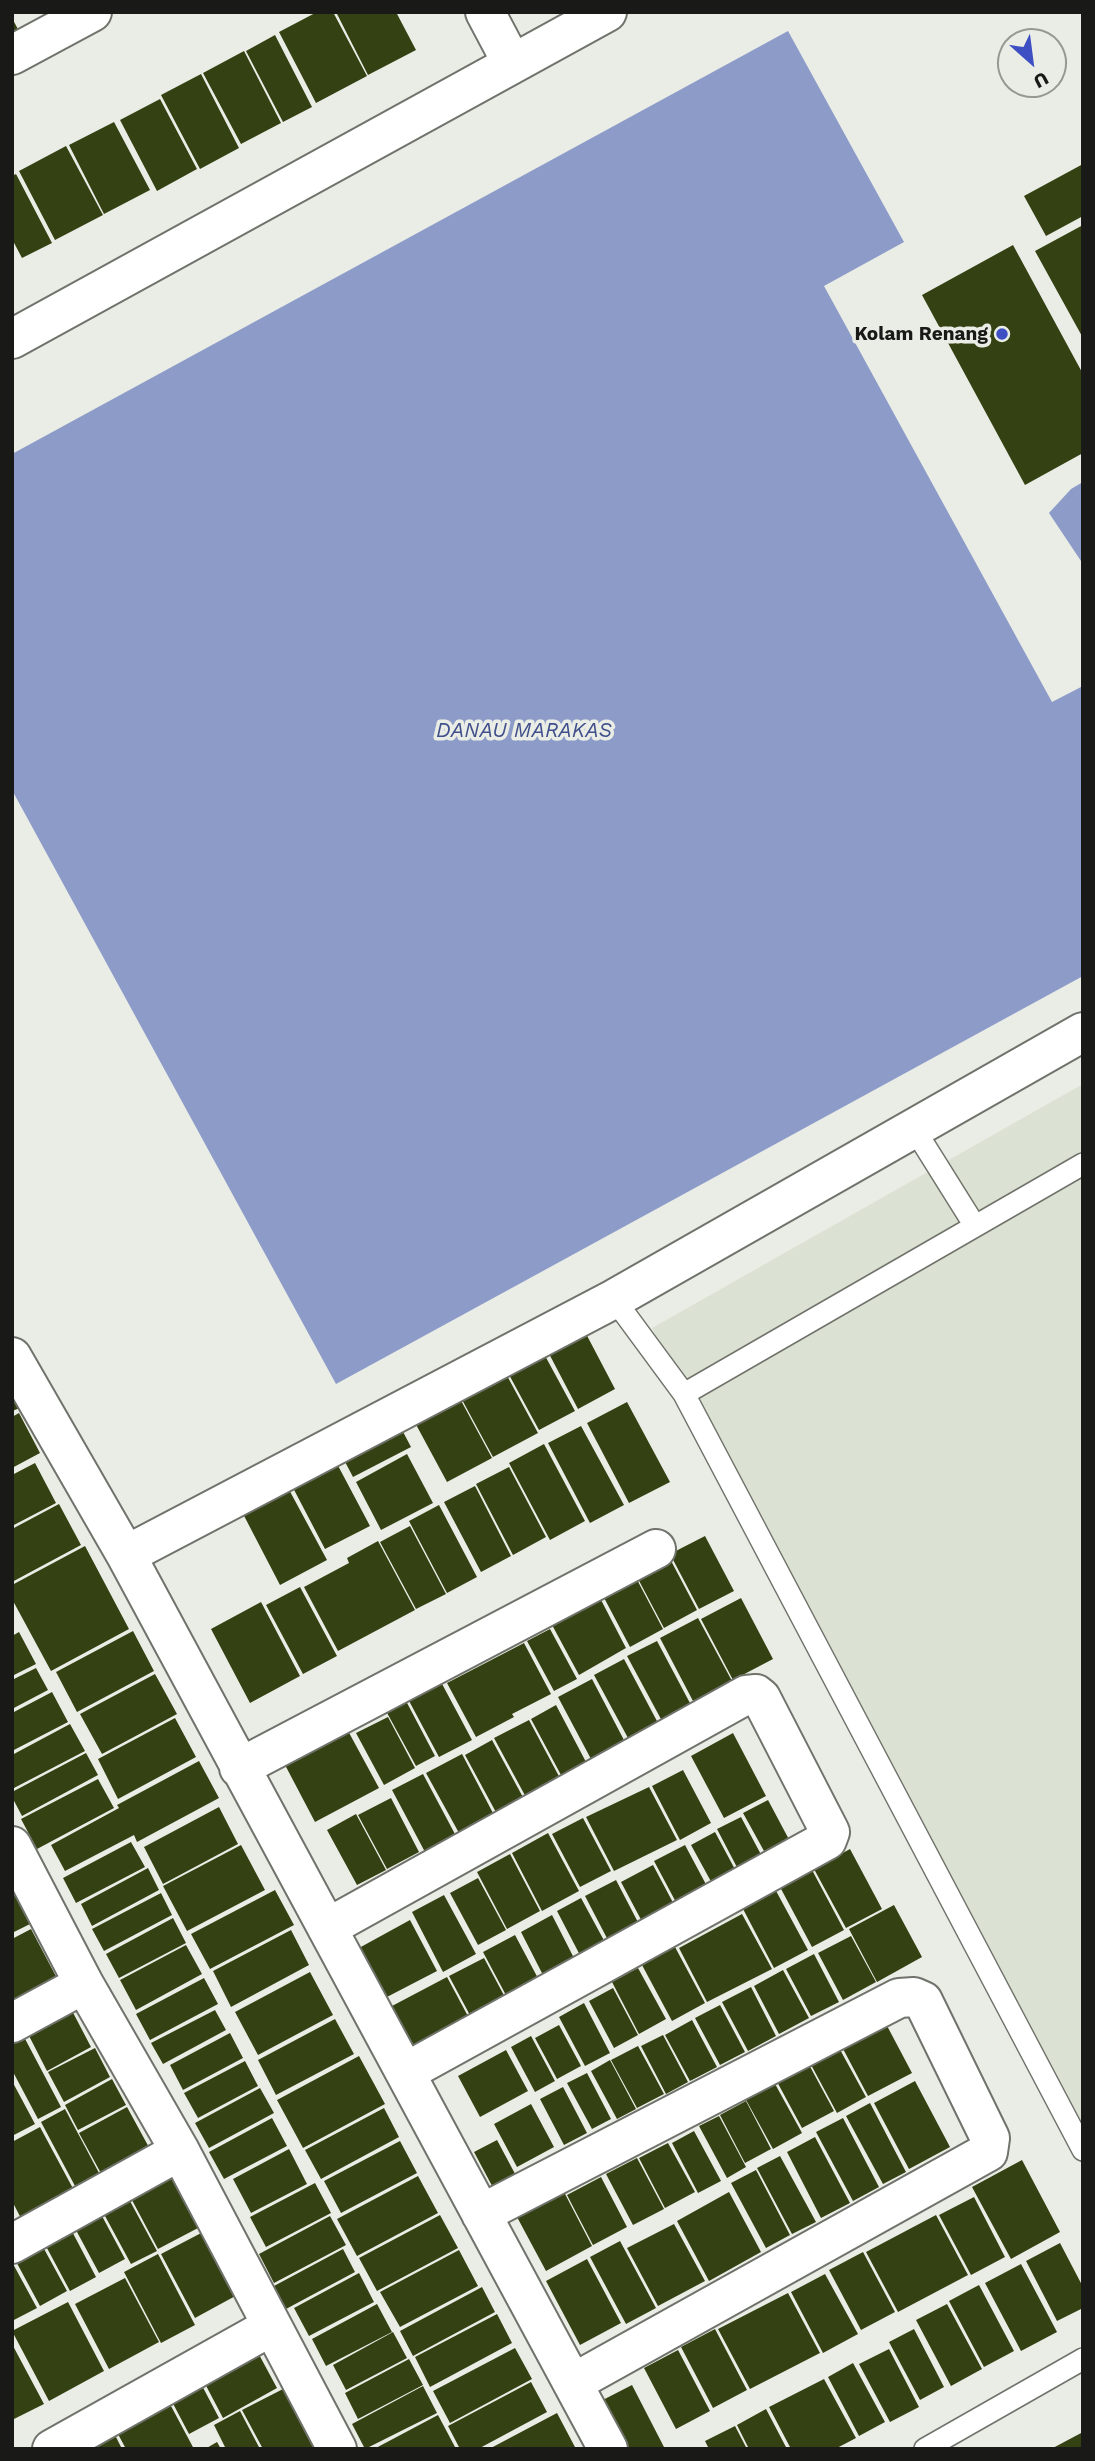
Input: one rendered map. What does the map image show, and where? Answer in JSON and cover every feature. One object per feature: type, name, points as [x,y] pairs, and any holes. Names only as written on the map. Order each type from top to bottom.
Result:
[{"type":"street","points":[[485,12],[512,63]]},
{"type":"street","points":[[12,339],[512,63],[547,26],[607,12]]},
{"type":"street","points":[[12,55],[67,18]]},
{"type":"street","points":[[126,1555],[614,1299],[1083,1032]]},
{"type":"street","points":[[12,1357],[126,1555],[608,2449]]},
{"type":"street","points":[[240,1768],[656,1549]]},
{"type":"street","points":[[327,1928],[746,1695],[756,1694],[761,1698],[830,1832],[827,1840],[406,2072]]},
{"type":"street","points":[[12,1846],[84,1984],[180,2151],[337,2449]]},
{"type":"street","points":[[12,2023],[84,1984]]},
{"type":"street","points":[[481,2214],[899,1998],[914,1997],[923,2001],[990,2138],[988,2152],[573,2383]]},
{"type":"street","points":[[12,2244],[180,2151]]},
{"type":"street","points":[[51,2449],[272,2326]]},
{"type":"lane","points":[[913,1127],[975,1226]]},
{"type":"lane","points":[[684,1394],[1083,1164]]},
{"type":"lane","points":[[614,1299],[684,1394],[1083,2150]]},
{"type":"lane","points":[[925,2449],[1083,2359]]},
{"type":"shaded area","points":[[1083,1084],[1083,2139],[819,1668],[652,1328]]},
{"type":"water","name":"DANAU MARAKAS","points":[[788,31],[904,242],[824,286],[1052,702],[1083,686],[1083,976],[336,1384],[12,790],[12,454]]},
{"type":"water","points":[[1083,482],[1083,564],[1049,513],[1071,489]]},
{"type":"building","points":[[317,12],[333,12],[367,76],[316,103],[279,32]]},
{"type":"building","points":[[336,12],[396,12],[416,50],[368,75]]},
{"type":"building","points":[[12,18],[20,33],[12,37]]},
{"type":"building","points":[[275,35],[312,107],[283,122],[246,51]]},
{"type":"building","points":[[244,51],[281,123],[241,144],[203,73]]},
{"type":"building","points":[[201,74],[239,148],[200,169],[161,95]]},
{"type":"building","points":[[160,99],[197,169],[157,191],[120,120]]},
{"type":"building","points":[[114,122],[150,190],[104,214],[69,145]]},
{"type":"building","points":[[66,146],[103,215],[55,240],[19,171]]},
{"type":"building","points":[[1083,164],[1083,216],[1046,236],[1024,196]]},
{"type":"building","points":[[16,174],[52,243],[22,258],[12,239],[12,176]]},
{"type":"building","points":[[1083,225],[1083,338],[1035,251]]},
{"type":"building","name":"Kolam Renang","points":[[1013,245],[1083,374],[1083,453],[1025,485],[922,295]]},
{"type":"building","points":[[583,1328],[615,1389],[578,1409],[546,1348]]},
{"type":"building","points":[[543,1352],[575,1411],[539,1430],[507,1371]]},
{"type":"building","points":[[505,1372],[538,1433],[493,1457],[460,1396]]},
{"type":"building","points":[[12,1394],[20,1408],[12,1411]]},
{"type":"building","points":[[458,1395],[492,1458],[447,1482],[413,1419]]},
{"type":"building","points":[[627,1402],[670,1482],[629,1503],[587,1423]]},
{"type":"building","points":[[19,1413],[40,1453],[12,1468],[12,1417]]},
{"type":"building","points":[[581,1426],[624,1505],[590,1523],[548,1443]]},
{"type":"building","points":[[401,1428],[411,1447],[353,1477],[343,1458]]},
{"type":"building","points":[[544,1444],[585,1521],[550,1540],[509,1463]]},
{"type":"building","points":[[407,1454],[433,1503],[381,1530],[356,1482]]},
{"type":"building","points":[[335,1460],[370,1526],[325,1549],[291,1484]]},
{"type":"building","points":[[35,1463],[56,1503],[12,1526],[12,1475]]},
{"type":"building","points":[[509,1467],[546,1537],[513,1555],[476,1484]]},
{"type":"building","points":[[287,1486],[327,1560],[280,1585],[241,1510]]},
{"type":"building","points":[[475,1486],[511,1556],[481,1572],[444,1502]]},
{"type":"building","points":[[59,1504],[81,1545],[12,1582],[12,1529]]},
{"type":"building","points":[[439,1505],[477,1577],[447,1593],[409,1521]]},
{"type":"building","points":[[410,1526],[446,1594],[416,1609],[380,1542]]},
{"type":"building","points":[[705,1536],[734,1591],[699,1609],[670,1554]]},
{"type":"building","points":[[378,1541],[415,1610],[338,1651],[304,1587],[349,1563],[347,1558]]},
{"type":"building","points":[[85,1546],[129,1629],[51,1671],[12,1599],[12,1585]]},
{"type":"building","points":[[669,1557],[697,1610],[664,1628],[636,1575]]},
{"type":"building","points":[[634,1574],[663,1629],[630,1647],[601,1592]]},
{"type":"building","points":[[300,1587],[337,1656],[303,1674],[266,1605]]},
{"type":"building","points":[[600,1598],[626,1648],[579,1675],[551,1623]]},
{"type":"building","points":[[741,1598],[773,1659],[733,1680],[701,1619]]},
{"type":"building","points":[[261,1602],[300,1676],[250,1703],[211,1629]]},
{"type":"building","points":[[698,1618],[732,1681],[693,1701],[660,1638]]},
{"type":"building","points":[[550,1629],[577,1679],[554,1691],[527,1641]]},
{"type":"building","points":[[133,1631],[154,1671],[77,1712],[56,1672]]},
{"type":"building","points":[[19,1632],[36,1664],[12,1676],[12,1636]]},
{"type":"building","points":[[657,1641],[691,1705],[662,1721],[627,1656]]},
{"type":"building","points":[[524,1643],[551,1694],[476,1737],[447,1683]]},
{"type":"building","points":[[624,1659],[658,1723],[628,1738],[594,1675]]},
{"type":"building","points":[[36,1668],[48,1690],[12,1709],[12,1680]]},
{"type":"building","points":[[155,1674],[177,1714],[102,1754],[80,1714]]},
{"type":"building","points":[[592,1679],[625,1742],[591,1759],[558,1697]]},
{"type":"building","points":[[441,1682],[472,1740],[439,1757],[408,1699]]},
{"type":"building","points":[[52,1692],[68,1722],[12,1751],[12,1713]]},
{"type":"building","points":[[406,1701],[435,1756],[416,1766],[386,1711]]},
{"type":"building","points":[[556,1705],[586,1762],[561,1775],[531,1719]]},
{"type":"building","points":[[388,1717],[415,1768],[384,1785],[356,1733]]},
{"type":"building","points":[[175,1718],[196,1757],[118,1799],[98,1759]]},
{"type":"building","points":[[529,1720],[562,1782],[528,1801],[494,1738]]},
{"type":"building","points":[[70,1724],[85,1751],[14,1788],[12,1755]]},
{"type":"building","points":[[347,1729],[379,1788],[315,1822],[284,1763]]},
{"type":"building","points":[[733,1733],[766,1796],[724,1818],[691,1756]]},
{"type":"building","points":[[492,1740],[525,1801],[498,1816],[465,1755]]},
{"type":"building","points":[[86,1753],[98,1775],[22,1816],[12,1792]]},
{"type":"building","points":[[462,1754],[494,1815],[459,1833],[426,1773]]},
{"type":"building","points":[[199,1761],[219,1798],[137,1842],[134,1835],[65,1871],[51,1845],[119,1808],[117,1805]]},
{"type":"building","points":[[683,1770],[711,1823],[680,1840],[652,1786]]},
{"type":"building","points":[[423,1774],[456,1836],[425,1852],[392,1790]]},
{"type":"building","points":[[98,1779],[114,1808],[37,1849],[21,1819]]},
{"type":"building","points":[[649,1787],[677,1840],[614,1871],[586,1817]]},
{"type":"building","points":[[391,1798],[419,1852],[387,1869],[358,1815]]},
{"type":"building","points":[[768,1800],[793,1847],[769,1860],[743,1813]]},
{"type":"building","points":[[219,1807],[238,1844],[163,1884],[144,1847]]},
{"type":"building","points":[[356,1814],[386,1870],[357,1885],[327,1830]]},
{"type":"building","points":[[741,1817],[765,1862],[741,1875],[717,1829]]},
{"type":"building","points":[[583,1818],[611,1871],[580,1887],[552,1834]]},
{"type":"building","points":[[715,1832],[738,1875],[714,1887],[691,1845]]},
{"type":"building","points":[[548,1833],[579,1891],[542,1911],[512,1853]]},
{"type":"building","points":[[131,1842],[145,1867],[76,1903],[63,1878]]},
{"type":"building","points":[[241,1845],[265,1890],[187,1931],[163,1886]]},
{"type":"building","points":[[685,1845],[709,1890],[678,1906],[654,1861]]},
{"type":"building","points":[[850,1849],[882,1909],[846,1928],[814,1869]]},
{"type":"building","points":[[510,1854],[540,1911],[507,1929],[477,1872]]},
{"type":"building","points":[[653,1865],[678,1912],[646,1929],[621,1882]]},
{"type":"building","points":[[148,1868],[159,1890],[92,1926],[81,1904]]},
{"type":"building","points":[[812,1870],[844,1930],[812,1947],[780,1887]]},
{"type":"building","points":[[478,1878],[506,1930],[478,1945],[450,1893]]},
{"type":"building","points":[[616,1880],[641,1928],[610,1944],[585,1896]]},
{"type":"building","points":[[12,1886],[32,1923],[12,1933]]},
{"type":"building","points":[[775,1889],[808,1950],[774,1968],[742,1907]]},
{"type":"building","points":[[275,1890],[294,1925],[210,1969],[191,1934]]},
{"type":"building","points":[[161,1893],[172,1915],[104,1951],[92,1929]]},
{"type":"building","points":[[444,1895],[476,1954],[443,1972],[412,1912]]},
{"type":"building","points":[[581,1898],[607,1946],[582,1959],[557,1911]]},
{"type":"building","points":[[894,1905],[922,1957],[877,1982],[849,1929]]},
{"type":"building","points":[[742,1914],[772,1969],[707,2002],[679,1948]]},
{"type":"building","points":[[552,1915],[576,1962],[545,1979],[521,1932]]},
{"type":"building","points":[[173,1918],[186,1943],[119,1978],[106,1954]]},
{"type":"building","points":[[410,1920],[437,1971],[385,1998],[359,1948]]},
{"type":"building","points":[[31,1929],[59,1982],[12,2008],[12,1939]]},
{"type":"building","points":[[291,1930],[309,1965],[231,2007],[213,1971]]},
{"type":"building","points":[[515,1935],[540,1982],[508,1999],[483,1952]]},
{"type":"building","points":[[851,1936],[876,1982],[843,2000],[818,1953]]},
{"type":"building","points":[[186,1945],[202,1974],[136,2010],[120,1980]]},
{"type":"building","points":[[675,1947],[705,2003],[672,2021],[642,1965]]},
{"type":"building","points":[[814,1954],[839,2002],[811,2016],[786,1969]]},
{"type":"building","points":[[484,1958],[507,2001],[472,2019],[449,1976]]},
{"type":"building","points":[[638,1968],[666,2019],[639,2034],[612,1982]]},
{"type":"building","points":[[783,1970],[809,2018],[779,2034],[754,1986]]},
{"type":"building","points":[[310,1972],[333,2015],[258,2055],[235,2012]]},
{"type":"building","points":[[447,1977],[470,2020],[415,2049],[392,2006]]},
{"type":"building","points":[[204,1978],[218,2004],[150,2040],[136,2014]]},
{"type":"building","points":[[751,1987],[776,2036],[748,2051],[722,2002]]},
{"type":"building","points":[[613,1988],[638,2035],[614,2048],[589,2001]]},
{"type":"building","points":[[584,2003],[610,2053],[585,2066],[559,2017]]},
{"type":"building","points":[[69,2005],[91,2047],[47,2071],[25,2028]]},
{"type":"building","points":[[720,2005],[745,2052],[720,2065],[695,2018]]},
{"type":"building","points":[[215,2010],[226,2030],[163,2064],[151,2043]]},
{"type":"building","points":[[335,2019],[354,2054],[276,2095],[258,2060]]},
{"type":"building","points":[[692,2020],[717,2067],[690,2081],[665,2035]]},
{"type":"building","points":[[885,2022],[912,2073],[868,2096],[841,2045]]},
{"type":"building","points":[[559,2025],[581,2066],[557,2079],[535,2038]]},
{"type":"building","points":[[230,2033],[243,2058],[183,2090],[170,2065]]},
{"type":"building","points":[[23,2035],[61,2107],[38,2119],[12,2070],[12,2041]]},
{"type":"building","points":[[663,2035],[688,2082],[666,2094],[641,2046]]},
{"type":"building","points":[[531,2036],[555,2081],[535,2092],[511,2047]]},
{"type":"building","points":[[638,2046],[664,2094],[637,2108],[611,2060]]},
{"type":"building","points":[[838,2046],[866,2097],[837,2113],[809,2061]]},
{"type":"building","points":[[95,2048],[110,2077],[64,2102],[48,2072]]},
{"type":"building","points":[[506,2050],[528,2091],[480,2117],[458,2076]]},
{"type":"building","points":[[359,2056],[385,2104],[303,2148],[277,2100]]},
{"type":"building","points":[[610,2060],[636,2109],[617,2119],[591,2071]]},
{"type":"building","points":[[245,2061],[258,2086],[198,2118],[184,2093]]},
{"type":"building","points":[[807,2061],[834,2111],[802,2128],[775,2078]]},
{"type":"building","points":[[587,2073],[611,2119],[592,2129],[567,2083]]},
{"type":"building","points":[[112,2079],[126,2105],[78,2130],[65,2105]]},
{"type":"building","points":[[12,2081],[35,2124],[12,2136]]},
{"type":"building","points":[[915,2081],[950,2147],[909,2169],[874,2103]]},
{"type":"building","points":[[774,2082],[802,2133],[773,2149],[745,2098]]},
{"type":"building","points":[[563,2087],[587,2133],[564,2145],[540,2099]]},
{"type":"building","points":[[260,2088],[274,2113],[209,2148],[195,2123]]},
{"type":"building","points":[[746,2101],[771,2149],[745,2163],[720,2115]]},
{"type":"building","points":[[870,2103],[906,2172],[883,2184],[846,2116]]},
{"type":"building","points":[[531,2104],[554,2147],[517,2167],[494,2124]]},
{"type":"building","points":[[127,2107],[151,2151],[103,2177],[79,2133]]},
{"type":"building","points":[[384,2108],[399,2137],[321,2179],[305,2150]]},
{"type":"building","points":[[65,2109],[99,2173],[75,2186],[41,2122]]},
{"type":"building","points":[[719,2116],[746,2167],[727,2178],[699,2126]]},
{"type":"building","points":[[272,2118],[287,2146],[224,2179],[209,2152]]},
{"type":"building","points":[[843,2118],[879,2187],[853,2201],[816,2132]]},
{"type":"building","points":[[40,2127],[77,2196],[24,2224],[12,2201],[12,2142]]},
{"type":"building","points":[[694,2131],[721,2181],[698,2193],[672,2143]]},
{"type":"building","points":[[815,2137],[850,2203],[821,2218],[787,2152]]},
{"type":"building","points":[[497,2140],[521,2185],[498,2197],[474,2152]]},
{"type":"building","points":[[400,2141],[417,2173],[341,2213],[324,2181]]},
{"type":"building","points":[[668,2143],[695,2192],[665,2208],[639,2158]]},
{"type":"building","points":[[289,2149],[307,2184],[251,2213],[233,2179]]},
{"type":"building","points":[[780,2156],[816,2222],[792,2234],[757,2168]]},
{"type":"building","points":[[637,2158],[664,2209],[633,2225],[606,2174]]},
{"type":"building","points":[[1022,2160],[1060,2232],[1011,2259],[972,2187]]},
{"type":"building","points":[[165,2164],[198,2228],[158,2249],[124,2185]]},
{"type":"building","points":[[756,2170],[790,2235],[766,2248],[731,2183]]},
{"type":"building","points":[[418,2176],[438,2213],[357,2256],[337,2219]]},
{"type":"building","points":[[601,2177],[627,2227],[593,2245],[567,2195]]},
{"type":"building","points":[[315,2183],[331,2213],[266,2247],[250,2217]]},
{"type":"building","points":[[124,2190],[157,2251],[131,2264],[98,2203]]},
{"type":"building","points":[[564,2192],[592,2246],[546,2271],[517,2217]]},
{"type":"building","points":[[729,2192],[761,2252],[709,2281],[677,2221]]},
{"type":"building","points":[[974,2197],[1005,2257],[971,2275],[939,2215]]},
{"type":"building","points":[[95,2203],[125,2259],[99,2273],[69,2217]]},
{"type":"building","points":[[440,2215],[458,2248],[377,2291],[359,2258]]},
{"type":"building","points":[[936,2215],[968,2275],[898,2312],[866,2252]]},
{"type":"building","points":[[330,2216],[346,2245],[274,2283],[259,2254]]},
{"type":"building","points":[[66,2220],[96,2277],[70,2291],[40,2235]]},
{"type":"building","points":[[674,2224],[705,2281],[658,2306],[627,2248]]},
{"type":"building","points":[[205,2231],[239,2294],[195,2318],[161,2254]]},
{"type":"building","points":[[37,2236],[67,2291],[40,2306],[12,2254]]},
{"type":"building","points":[[620,2241],[656,2308],[626,2324],[590,2257]]},
{"type":"building","points":[[1060,2243],[1083,2287],[1083,2308],[1057,2321],[1026,2261]]},
{"type":"building","points":[[343,2249],[355,2272],[286,2309],[274,2286]]},
{"type":"building","points":[[459,2250],[478,2286],[400,2327],[380,2292]]},
{"type":"building","points":[[863,2252],[895,2312],[861,2330],[829,2270]]},
{"type":"building","points":[[158,2254],[195,2325],[161,2343],[124,2272]]},
{"type":"building","points":[[587,2259],[621,2323],[580,2345],[546,2281]]},
{"type":"building","points":[[12,2262],[37,2308],[12,2321]]},
{"type":"building","points":[[1021,2264],[1057,2332],[1021,2351],[985,2283]]},
{"type":"building","points":[[359,2273],[374,2302],[309,2336],[294,2308]]},
{"type":"building","points":[[825,2274],[858,2334],[823,2353],[791,2292]]},
{"type":"building","points":[[125,2278],[159,2342],[109,2369],[75,2304]]},
{"type":"building","points":[[979,2285],[1014,2351],[984,2367],[949,2301]]},
{"type":"building","points":[[482,2287],[495,2312],[413,2356],[400,2331]]},
{"type":"building","points":[[788,2293],[820,2353],[750,2389],[718,2329]]},
{"type":"building","points":[[68,2302],[104,2371],[49,2401],[12,2331]]},
{"type":"building","points":[[377,2304],[392,2332],[326,2366],[312,2339]]},
{"type":"building","points":[[947,2304],[982,2369],[951,2386],[916,2320]]},
{"type":"building","points":[[497,2314],[512,2343],[430,2387],[415,2357]]},
{"type":"building","points":[[715,2329],[747,2390],[713,2408],[681,2347]]},
{"type":"building","points":[[914,2329],[944,2387],[920,2400],[889,2342]]},
{"type":"building","points":[[393,2332],[407,2358],[346,2390],[333,2365]]},
{"type":"building","points":[[12,2344],[44,2404],[12,2420]]},
{"type":"building","points":[[515,2348],[532,2379],[450,2423],[433,2391]]},
{"type":"building","points":[[256,2349],[277,2388],[223,2418],[202,2378]]},
{"type":"building","points":[[889,2349],[919,2407],[890,2422],[859,2364]]},
{"type":"building","points":[[678,2350],[710,2411],[676,2429],[644,2368]]},
{"type":"building","points":[[409,2359],[423,2385],[358,2419],[345,2393]]},
{"type":"building","points":[[853,2363],[885,2422],[859,2436],[828,2377]]},
{"type":"building","points":[[198,2378],[219,2418],[189,2434],[168,2394]]},
{"type":"building","points":[[824,2379],[856,2438],[835,2449],[791,2449],[769,2407]]},
{"type":"building","points":[[531,2382],[547,2412],[478,2449],[460,2449],[448,2426]]},
{"type":"building","points":[[632,2385],[665,2449],[617,2449],[595,2404]]},
{"type":"building","points":[[423,2386],[437,2413],[365,2449],[352,2424]]},
{"type":"building","points":[[285,2388],[317,2449],[263,2449],[242,2410]]},
{"type":"building","points":[[164,2393],[194,2449],[126,2449],[111,2421]]},
{"type":"building","points":[[766,2409],[787,2449],[749,2449],[737,2425]]},
{"type":"building","points":[[240,2411],[260,2449],[226,2449],[214,2425]]},
{"type":"building","points":[[557,2413],[576,2449],[489,2449]]},
{"type":"building","points":[[438,2415],[455,2447],[453,2449],[374,2449]]},
{"type":"building","points":[[110,2425],[122,2449],[80,2449]]},
{"type":"building","points":[[735,2426],[747,2449],[709,2449],[705,2441]]},
{"type":"building","points":[[1083,2432],[1083,2449],[1051,2449]]},
{"type":"building","points":[[217,2442],[221,2449],[205,2449]]},
{"type":"place","name":"Kolam Renang","points":[[1002,334]]}]
